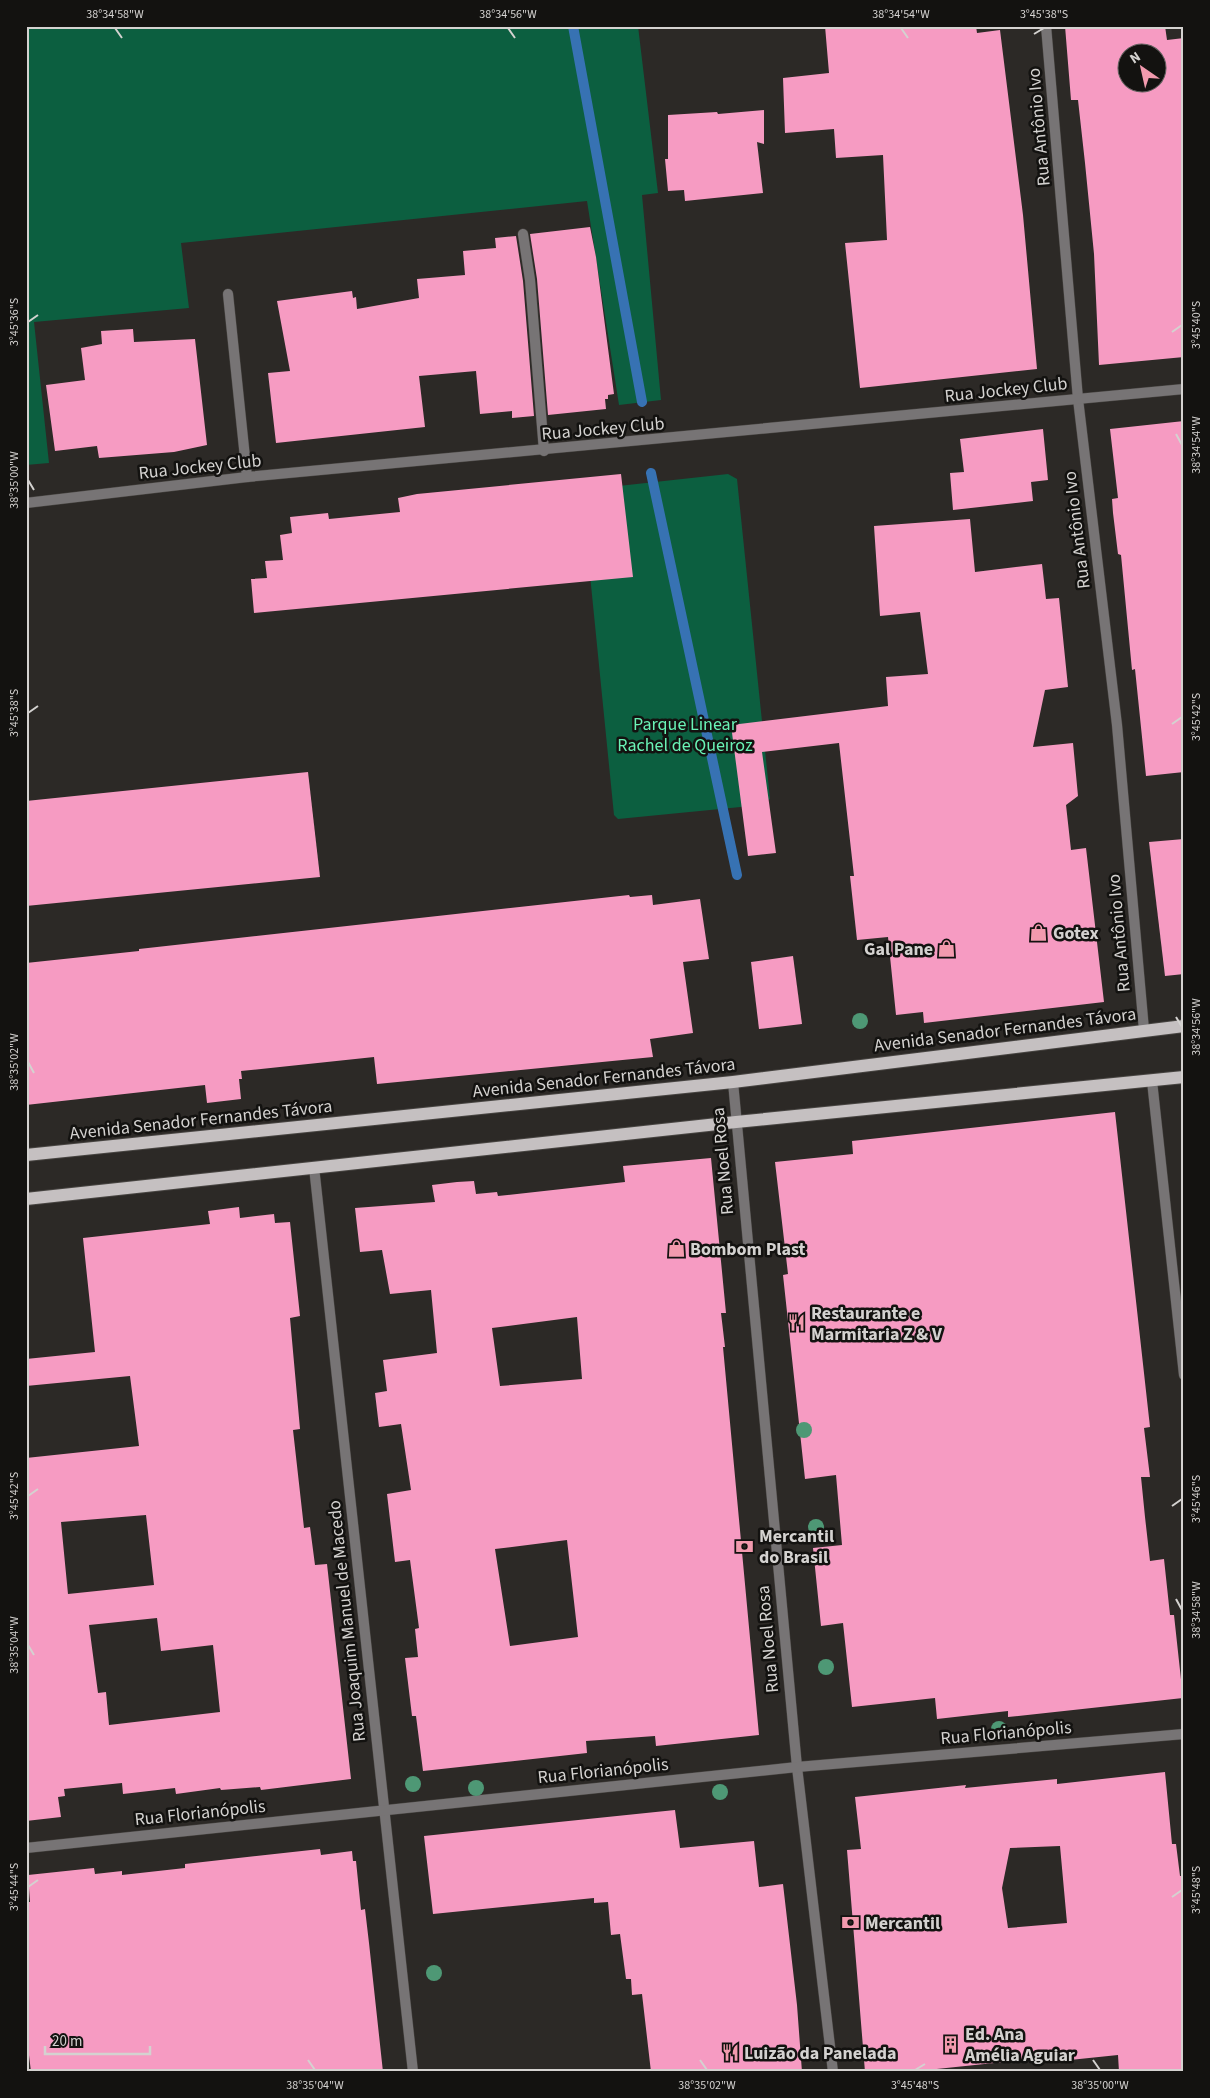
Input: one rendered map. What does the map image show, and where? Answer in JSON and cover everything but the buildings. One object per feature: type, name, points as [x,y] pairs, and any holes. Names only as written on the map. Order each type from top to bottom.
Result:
[{"type":"main road","name":"Avenida Senador Fernandes Távora","points":[[26,1155],[732,1082],[1184,1026]]},
{"type":"main road","points":[[26,1199],[736,1122],[1184,1077]]},
{"type":"street","name":"Rua Antônio Ivo","points":[[1046,26],[1078,399],[1117,725],[1144,1030]]},
{"type":"street","points":[[523,234],[530,280],[544,451]]},
{"type":"street","points":[[228,294],[247,477]]},
{"type":"street","name":"Rua Jockey Club","points":[[26,503],[247,477],[544,451],[1184,390]]},
{"type":"street","points":[[1152,1081],[1184,1375]]},
{"type":"street","name":"Rua Noel Rosa","points":[[732,1082],[797,1767],[833,2072]]},
{"type":"street","name":"Rua Joaquim Manuel de Macedo","points":[[314,1167],[413,2072]]},
{"type":"street","name":"Rua Florianópolis","points":[[26,1848],[797,1767],[1184,1734]]},
{"type":"green space","points":[[26,26],[638,26],[658,193],[642,195],[661,400],[619,405],[587,201],[181,243],[189,308],[34,322],[49,463],[26,465]]},
{"type":"green space","name":"Parque Linear Rachel de Queiroz","points":[[728,474],[737,479],[770,799],[761,805],[618,819],[614,815],[582,495],[591,489]]},
{"type":"waterway","points":[[573,26],[642,402]]},
{"type":"waterway","points":[[651,473],[737,875]]},
{"type":"place","name":"Gotex","points":[[1039,933]]},
{"type":"place","name":"Gal Pane","points":[[947,949]]},
{"type":"place","name":"Bombom Plast","points":[[676,1249]]},
{"type":"place","name":"Restaurante e Marmitaria Z & V","points":[[797,1323]]},
{"type":"place","name":"Mercantil do Brasil","points":[[745,1546]]},
{"type":"place","name":"Mercantil","points":[[851,1923]]},
{"type":"place","name":"Ed. Ana Amélia Aguiar","points":[[951,2044]]},
{"type":"place","name":"Luizão da Panelada","points":[[730,2053]]}]
